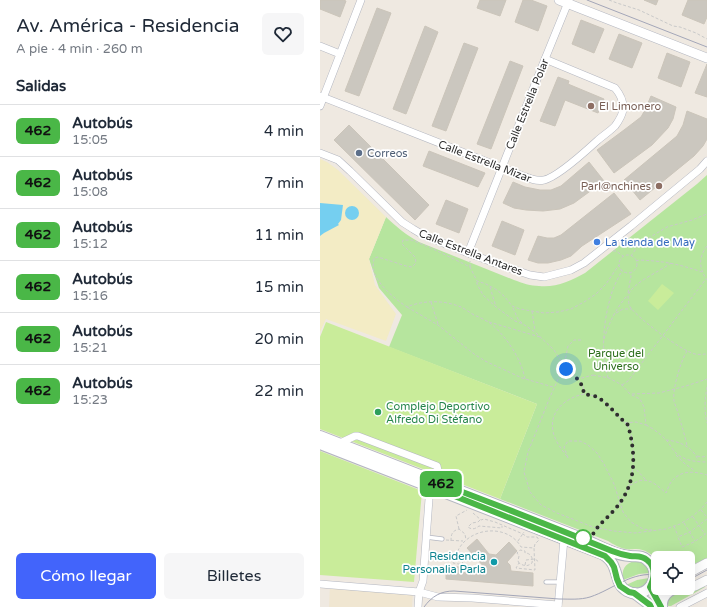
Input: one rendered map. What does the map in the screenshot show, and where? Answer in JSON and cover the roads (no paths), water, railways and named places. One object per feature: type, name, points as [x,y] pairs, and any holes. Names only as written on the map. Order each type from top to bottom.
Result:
[{"type":"main road","points":[[320,436],[605,556],[611,562],[617,575]]},
{"type":"main road","points":[[320,444],[435,484],[584,539],[615,552],[643,557],[651,563]]},
{"type":"main road","points":[[631,556],[626,558],[619,565],[617,570],[617,579],[620,586],[629,592],[634,593],[643,592],[651,586]]},
{"type":"main road","points":[[634,593],[652,607]]},
{"type":"main road","points":[[657,595],[661,607]]},
{"type":"main road","points":[[661,607],[666,595]]},
{"type":"street","points":[[320,106],[322,96],[361,0]]},
{"type":"street","points":[[559,0],[569,2],[707,58]]},
{"type":"street","name":"Calle Estrella Polar","points":[[468,254],[545,58],[569,2]]},
{"type":"street","points":[[320,46],[340,54]]},
{"type":"street","name":"Calle Estrella Mizar","points":[[322,96],[534,180],[546,180],[554,176],[582,154],[616,125],[623,110],[623,101],[621,95],[615,88],[545,58]]},
{"type":"street","name":"Calle Estrella Antares","points":[[320,153],[338,160],[406,225],[423,235],[468,254],[530,275],[544,277],[571,270],[584,263],[700,169],[707,161]]},
{"type":"street","points":[[338,444],[358,436],[437,466],[435,484],[429,499],[423,581],[419,592],[418,607]]},
{"type":"street","points":[[320,584],[419,592],[438,597],[472,598],[558,606],[564,539]]},
{"type":"street","points":[[695,569],[707,563]]},
{"type":"street","points":[[695,586],[707,580]]},
{"type":"street","points":[[680,607],[707,592]]},
{"type":"lane","points":[[426,537],[442,539]]},
{"type":"lane","points":[[546,582],[560,582]]},
{"type":"water","points":[[320,203],[343,205],[339,225],[320,236]]},
{"type":"water","points":[[349,206],[355,206],[359,210],[359,216],[355,220],[349,220],[345,216],[345,210]]},
{"type":"tram line","points":[[587,0],[707,47]]},
{"type":"tram line","points":[[695,576],[707,570]]},
{"type":"tram line","points":[[424,607],[437,595],[449,591],[559,599],[582,599],[599,594],[631,578],[651,574]]},
{"type":"place","name":"El Limonero","points":[[591,106]]},
{"type":"place","name":"Correos","points":[[359,153]]},
{"type":"place","name":"Parl@nchines","points":[[659,186]]},
{"type":"place","name":"La tienda de May","points":[[597,242]]},
{"type":"place","name":"Complejo Deportivo Alfredo Di Stéfano","points":[[378,412]]},
{"type":"place","name":"Residencia Personalia Parla","points":[[494,562]]},
{"type":"park label","name":"Parque del Universo","points":[[616,359]]}]
